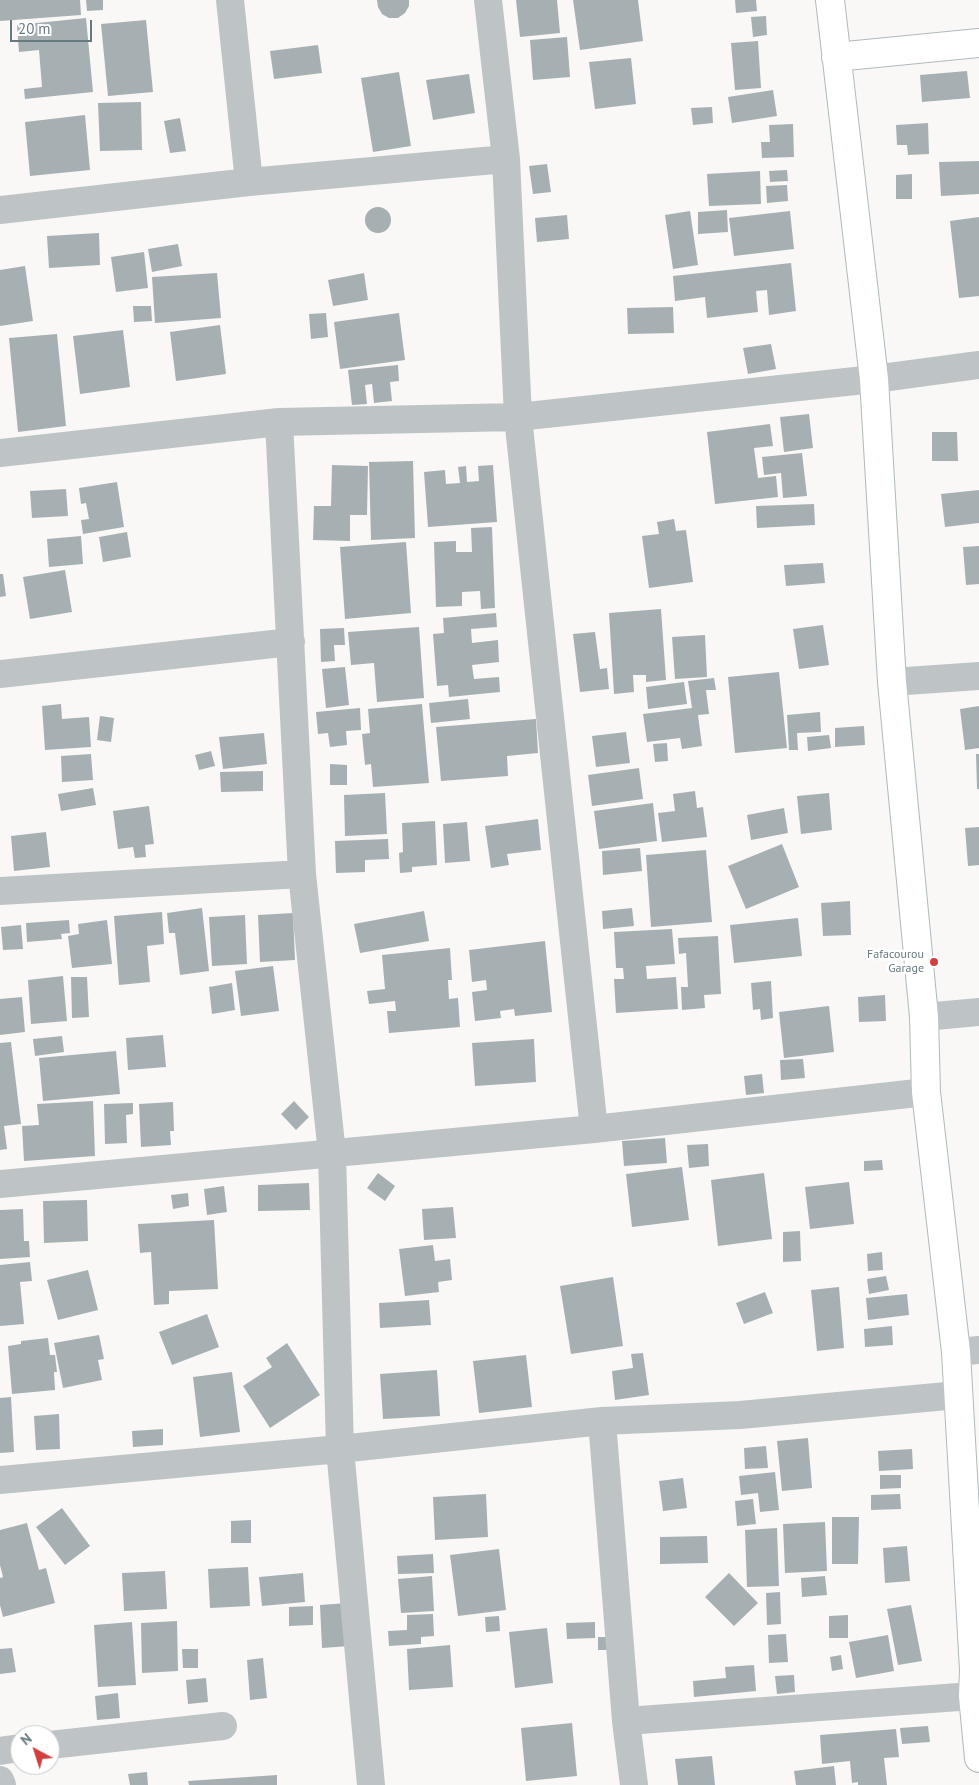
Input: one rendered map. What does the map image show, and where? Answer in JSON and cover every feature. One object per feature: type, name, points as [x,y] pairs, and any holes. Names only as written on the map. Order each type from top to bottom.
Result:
[{"type":"main road","points":[[830,0],[874,379],[892,682],[924,1017],[926,1092],[967,1351],[958,1395],[979,1758]]},
{"type":"main road","points":[[836,57],[979,43]]},
{"type":"street","points":[[230,0],[248,182]]},
{"type":"street","points":[[488,0],[506,159],[518,417],[594,1129]]},
{"type":"street","points":[[0,210],[248,182],[506,159]]},
{"type":"street","points":[[0,453],[279,422],[518,417],[874,379],[979,365]]},
{"type":"street","points":[[279,422],[302,874],[332,1153],[340,1449],[372,1785]]},
{"type":"street","points":[[0,674],[291,642]]},
{"type":"street","points":[[892,682],[979,676]]},
{"type":"street","points":[[0,890],[302,874]]},
{"type":"street","points":[[924,1017],[979,1012]]},
{"type":"street","points":[[0,1184],[594,1129],[926,1092]]},
{"type":"street","points":[[0,1480],[340,1449],[602,1421],[740,1415],[958,1395]]},
{"type":"street","points":[[602,1421],[626,1721],[634,1785]]},
{"type":"street","points":[[626,1721],[975,1679]]},
{"type":"street","points":[[60,1744],[223,1726]]},
{"type":"street","points":[[0,1780],[2,1785]]},
{"type":"building","points":[[0,0],[80,0],[81,15],[0,21]]},
{"type":"building","points":[[86,0],[103,0],[103,10],[87,11]]},
{"type":"building","points":[[377,0],[409,0],[409,6],[405,13],[398,18],[389,18],[382,14]]},
{"type":"building","points":[[516,0],[557,0],[560,33],[520,37]]},
{"type":"building","points":[[573,0],[638,0],[643,41],[580,50]]},
{"type":"building","points":[[735,0],[756,0],[757,11],[736,13]]},
{"type":"building","points":[[766,16],[767,35],[753,37],[751,17]]},
{"type":"building","points":[[86,18],[93,92],[25,99],[24,89],[42,87],[39,50],[19,52],[17,25]]},
{"type":"building","points":[[146,20],[153,92],[108,96],[101,24]]},
{"type":"building","points":[[567,37],[570,77],[533,80],[530,40]]},
{"type":"building","points":[[758,41],[761,88],[735,90],[731,43]]},
{"type":"building","points":[[318,45],[322,73],[274,79],[270,51]]},
{"type":"building","points":[[631,58],[636,104],[595,109],[589,62]]},
{"type":"building","points":[[967,71],[970,98],[922,102],[920,75]]},
{"type":"building","points":[[399,72],[411,146],[373,152],[361,78]]},
{"type":"building","points":[[469,74],[475,113],[433,120],[426,80]]},
{"type":"building","points":[[773,90],[777,116],[732,123],[728,97]]},
{"type":"building","points":[[141,102],[142,150],[100,151],[98,103]]},
{"type":"building","points":[[712,107],[713,123],[693,125],[691,108]]},
{"type":"building","points":[[85,115],[90,170],[30,176],[25,122]]},
{"type":"building","points":[[180,118],[186,151],[170,153],[164,121]]},
{"type":"building","points":[[928,123],[929,154],[908,155],[907,145],[897,145],[896,125]]},
{"type":"building","points":[[793,124],[794,157],[762,158],[761,142],[770,142],[769,125]]},
{"type":"building","points":[[979,161],[979,194],[941,196],[939,162]]},
{"type":"building","points":[[547,164],[551,192],[533,194],[529,166]]},
{"type":"building","points":[[787,170],[788,181],[770,182],[769,171]]},
{"type":"building","points":[[760,171],[761,204],[709,206],[707,174]]},
{"type":"building","points":[[912,174],[912,199],[896,199],[896,175]]},
{"type":"building","points":[[787,185],[788,201],[767,203],[766,186]]},
{"type":"building","points":[[378,207],[388,210],[391,220],[388,230],[378,233],[368,230],[365,220],[368,210]]},
{"type":"building","points":[[727,210],[728,232],[698,234],[698,212]]},
{"type":"building","points":[[690,211],[698,265],[673,269],[665,215]]},
{"type":"building","points":[[790,211],[794,249],[734,256],[729,218]]},
{"type":"building","points":[[567,215],[569,239],[537,242],[535,218]]},
{"type":"building","points":[[979,217],[979,296],[959,298],[950,221]]},
{"type":"building","points":[[99,233],[100,265],[49,268],[47,236]]},
{"type":"building","points":[[178,244],[182,266],[152,272],[148,249]]},
{"type":"building","points":[[144,252],[148,288],[116,292],[111,257]]},
{"type":"building","points":[[791,263],[796,311],[769,315],[767,290],[756,291],[758,312],[707,318],[705,297],[675,301],[673,276]]},
{"type":"building","points":[[25,266],[33,321],[0,326],[0,270]]},
{"type":"building","points":[[217,273],[221,318],[155,323],[152,277]]},
{"type":"building","points":[[364,273],[368,300],[333,306],[328,280]]},
{"type":"building","points":[[133,306],[151,306],[152,321],[134,322]]},
{"type":"building","points":[[673,307],[674,333],[628,334],[627,308]]},
{"type":"building","points":[[326,313],[328,337],[311,339],[309,314]]},
{"type":"building","points":[[399,313],[405,360],[340,369],[334,322]]},
{"type":"building","points":[[220,325],[226,374],[176,381],[170,332]]},
{"type":"building","points":[[123,330],[130,387],[80,394],[73,336]]},
{"type":"building","points":[[57,334],[66,426],[18,432],[9,338]]},
{"type":"building","points":[[771,344],[776,369],[748,374],[743,348]]},
{"type":"building","points":[[398,365],[399,381],[390,382],[392,401],[374,403],[372,384],[365,385],[367,404],[352,405],[348,370]]},
{"type":"building","points":[[809,414],[813,448],[784,452],[780,417]]},
{"type":"building","points":[[770,424],[773,446],[754,448],[758,478],[776,476],[778,497],[715,504],[707,432]]},
{"type":"building","points":[[932,432],[957,432],[958,461],[932,461]]},
{"type":"building","points":[[802,453],[807,496],[783,498],[781,473],[764,475],[762,457]]},
{"type":"building","points":[[413,461],[415,538],[371,540],[369,462]]},
{"type":"building","points":[[332,465],[368,466],[367,515],[350,515],[350,541],[313,540],[314,506],[331,506]]},
{"type":"building","points":[[493,465],[497,522],[428,527],[424,472],[445,470],[446,484],[460,483],[458,467],[466,466],[467,482],[479,481],[478,466]]},
{"type":"building","points":[[117,482],[124,527],[83,534],[81,520],[89,519],[86,503],[81,504],[79,488]]},
{"type":"building","points":[[66,489],[68,516],[32,518],[30,491]]},
{"type":"building","points":[[979,490],[979,523],[945,527],[941,494]]},
{"type":"building","points":[[814,504],[815,525],[757,528],[756,506]]},
{"type":"building","points":[[674,519],[676,531],[686,530],[693,582],[649,588],[642,536],[659,534],[657,522]]},
{"type":"building","points":[[492,527],[495,608],[481,609],[480,591],[462,592],[462,606],[436,607],[434,542],[456,541],[456,552],[472,552],[471,528]]},
{"type":"building","points":[[127,532],[131,557],[103,562],[99,537]]},
{"type":"building","points":[[81,536],[83,564],[49,567],[47,539]]},
{"type":"building","points":[[406,542],[411,613],[345,619],[340,547]]},
{"type":"building","points":[[979,546],[979,584],[966,585],[963,547]]},
{"type":"building","points":[[823,563],[825,583],[786,586],[784,565]]},
{"type":"building","points":[[65,570],[72,612],[30,619],[23,577]]},
{"type":"building","points":[[0,574],[3,574],[6,596],[0,597]]},
{"type":"building","points":[[661,609],[666,680],[646,682],[646,675],[633,675],[634,692],[614,694],[609,613]]},
{"type":"building","points":[[496,613],[497,627],[471,629],[472,643],[498,640],[499,662],[472,665],[474,679],[499,677],[500,692],[449,697],[448,685],[437,686],[433,634],[444,633],[443,618]]},
{"type":"building","points":[[823,625],[829,665],[799,669],[793,629]]},
{"type":"building","points":[[419,627],[424,698],[377,702],[374,663],[351,665],[348,632]]},
{"type":"building","points":[[344,628],[345,645],[334,645],[335,661],[321,662],[320,629]]},
{"type":"building","points":[[595,632],[600,669],[607,668],[609,689],[580,692],[573,634]]},
{"type":"building","points":[[705,635],[707,677],[675,679],[672,637]]},
{"type":"building","points":[[345,667],[349,705],[326,708],[322,669]]},
{"type":"building","points":[[779,672],[787,748],[735,753],[728,677]]},
{"type":"building","points":[[714,678],[716,690],[706,690],[709,714],[698,715],[702,746],[682,749],[680,738],[647,742],[643,714],[692,708],[688,681]]},
{"type":"building","points":[[684,682],[687,704],[648,709],[646,687]]},
{"type":"building","points":[[468,699],[470,719],[431,723],[429,703]]},
{"type":"building","points":[[61,704],[62,719],[89,717],[91,747],[45,750],[42,706]]},
{"type":"building","points":[[422,704],[429,783],[373,787],[371,764],[365,765],[362,734],[370,733],[368,709]]},
{"type":"building","points":[[979,706],[979,748],[965,750],[960,709]]},
{"type":"building","points":[[360,708],[361,730],[346,731],[347,745],[330,747],[328,733],[318,734],[316,712]]},
{"type":"building","points":[[820,712],[821,732],[797,733],[798,750],[789,750],[787,715]]},
{"type":"building","points":[[100,716],[114,718],[111,742],[97,740]]},
{"type":"building","points":[[536,719],[538,753],[507,756],[508,776],[441,781],[436,727]]},
{"type":"building","points":[[864,726],[865,745],[835,747],[835,728]]},
{"type":"building","points":[[626,732],[630,763],[596,767],[592,736]]},
{"type":"building","points":[[264,733],[267,764],[223,769],[219,737]]},
{"type":"building","points":[[829,735],[831,748],[808,751],[807,737]]},
{"type":"building","points":[[667,743],[668,761],[655,762],[653,744]]},
{"type":"building","points":[[211,751],[215,766],[199,770],[195,755]]},
{"type":"building","points":[[91,754],[93,780],[62,782],[61,756]]},
{"type":"building","points":[[976,754],[979,754],[979,789],[977,789]]},
{"type":"building","points":[[330,764],[347,765],[347,785],[330,785]]},
{"type":"building","points":[[639,768],[643,799],[592,806],[588,775]]},
{"type":"building","points":[[263,771],[263,791],[221,792],[220,772]]},
{"type":"building","points":[[93,788],[96,805],[61,811],[58,794]]},
{"type":"building","points":[[695,791],[697,808],[703,807],[707,837],[662,842],[658,813],[675,811],[673,794]]},
{"type":"building","points":[[385,793],[387,834],[345,836],[344,795]]},
{"type":"building","points":[[829,793],[832,830],[801,834],[797,796]]},
{"type":"building","points":[[653,803],[657,841],[599,849],[594,811]]},
{"type":"building","points":[[149,806],[154,844],[145,845],[146,857],[135,858],[133,847],[118,849],[113,811]]},
{"type":"building","points":[[784,808],[788,833],[751,840],[747,815]]},
{"type":"building","points":[[538,819],[541,850],[507,854],[509,865],[491,868],[485,826]]},
{"type":"building","points":[[435,821],[437,865],[412,867],[412,872],[400,873],[399,853],[403,852],[402,823]]},
{"type":"building","points":[[467,822],[470,861],[445,863],[443,824]]},
{"type":"building","points":[[979,827],[979,865],[968,866],[965,828]]},
{"type":"building","points":[[46,832],[50,867],[14,871],[11,836]]},
{"type":"building","points":[[388,839],[389,859],[365,860],[365,872],[336,873],[335,841]]},
{"type":"building","points":[[782,844],[799,887],[746,909],[728,866]]},
{"type":"building","points":[[640,848],[642,871],[603,875],[602,851]]},
{"type":"building","points":[[706,850],[712,922],[651,927],[646,855]]},
{"type":"building","points":[[850,901],[851,935],[823,936],[821,903]]},
{"type":"building","points":[[202,908],[209,971],[180,975],[175,933],[169,933],[167,913]]},
{"type":"building","points":[[632,908],[634,926],[603,929],[602,911]]},
{"type":"building","points":[[424,911],[429,941],[360,953],[354,924]]},
{"type":"building","points":[[162,912],[164,944],[147,946],[150,982],[119,985],[114,916]]},
{"type":"building","points":[[293,913],[295,960],[260,962],[258,915]]},
{"type":"building","points":[[245,915],[247,964],[212,966],[209,917]]},
{"type":"building","points":[[798,918],[802,956],[734,963],[730,925]]},
{"type":"building","points":[[69,920],[70,933],[61,934],[62,939],[27,942],[26,923]]},
{"type":"building","points":[[107,920],[112,964],[72,968],[68,936],[79,934],[78,924]]},
{"type":"building","points":[[21,925],[23,949],[3,950],[1,927]]},
{"type":"building","points":[[672,929],[675,964],[646,966],[647,979],[676,977],[678,1009],[616,1013],[614,979],[624,979],[623,968],[616,968],[614,932]]},
{"type":"building","points":[[718,936],[721,994],[704,995],[705,1008],[682,1010],[681,987],[688,987],[686,953],[679,954],[678,938]]},
{"type":"building","points":[[545,941],[552,1012],[515,1016],[514,1009],[500,1011],[501,1018],[475,1021],[472,992],[487,990],[486,980],[472,982],[469,950]]},
{"type":"building","points":[[450,948],[452,980],[448,980],[449,999],[458,998],[460,1027],[389,1033],[387,1011],[396,1011],[395,1001],[369,1004],[367,991],[385,989],[382,955]]},
{"type":"building","points":[[273,966],[279,1011],[241,1016],[235,971]]},
{"type":"building","points":[[63,976],[67,1021],[31,1024],[28,980]]},
{"type":"building","points":[[71,977],[87,977],[89,1017],[72,1018]]},
{"type":"building","points":[[771,981],[773,1018],[761,1020],[760,1009],[753,1010],[751,983]]},
{"type":"building","points":[[232,983],[235,1010],[212,1014],[209,987]]},
{"type":"building","points":[[885,995],[886,1021],[859,1022],[858,997]]},
{"type":"building","points":[[22,997],[25,1032],[0,1035],[0,999]]},
{"type":"building","points":[[829,1006],[834,1052],[784,1058],[779,1012]]},
{"type":"building","points":[[163,1035],[166,1067],[128,1070],[126,1038]]},
{"type":"building","points":[[62,1036],[64,1052],[35,1056],[33,1039]]},
{"type":"building","points":[[534,1039],[536,1082],[475,1086],[472,1043]]},
{"type":"building","points":[[11,1042],[21,1124],[4,1126],[7,1149],[0,1150],[0,1043]]},
{"type":"building","points":[[116,1051],[120,1094],[43,1101],[39,1058]]},
{"type":"building","points":[[803,1059],[805,1078],[781,1080],[780,1060]]},
{"type":"building","points":[[762,1074],[764,1093],[746,1095],[744,1076]]},
{"type":"building","points":[[93,1101],[95,1156],[24,1161],[22,1126],[39,1125],[37,1104]]},
{"type":"building","points":[[294,1101],[309,1117],[296,1130],[281,1114]]},
{"type":"building","points":[[173,1102],[174,1131],[170,1131],[171,1145],[141,1147],[139,1104]]},
{"type":"building","points":[[133,1103],[133,1114],[126,1115],[127,1143],[105,1144],[104,1104]]},
{"type":"building","points":[[665,1138],[667,1163],[624,1166],[622,1141]]},
{"type":"building","points":[[708,1144],[709,1166],[689,1168],[687,1145]]},
{"type":"building","points":[[882,1160],[883,1170],[864,1171],[864,1161]]},
{"type":"building","points":[[682,1167],[689,1220],[632,1227],[626,1174]]},
{"type":"building","points":[[378,1173],[395,1186],[385,1201],[367,1188]]},
{"type":"building","points":[[764,1173],[772,1239],[718,1246],[711,1180]]},
{"type":"building","points":[[849,1182],[854,1224],[810,1229],[805,1187]]},
{"type":"building","points":[[309,1183],[310,1210],[258,1211],[258,1185]]},
{"type":"building","points":[[224,1186],[227,1212],[207,1215],[204,1189]]},
{"type":"building","points":[[188,1193],[189,1206],[173,1209],[171,1195]]},
{"type":"building","points":[[87,1200],[88,1241],[44,1243],[43,1201]]},
{"type":"building","points":[[453,1207],[456,1238],[424,1240],[422,1209]]},
{"type":"building","points":[[23,1209],[24,1241],[29,1241],[30,1257],[0,1259],[0,1210]]},
{"type":"building","points":[[214,1220],[218,1289],[169,1291],[169,1304],[154,1305],[151,1252],[140,1253],[138,1224]]},
{"type":"building","points":[[800,1231],[801,1261],[783,1262],[783,1232]]},
{"type":"building","points":[[433,1245],[435,1261],[450,1259],[452,1280],[438,1282],[439,1292],[405,1296],[399,1249]]},
{"type":"building","points":[[882,1252],[883,1270],[868,1271],[867,1254]]},
{"type":"building","points":[[30,1262],[32,1281],[20,1282],[24,1324],[0,1326],[0,1265]]},
{"type":"building","points":[[88,1270],[98,1310],[58,1320],[47,1280]]},
{"type":"building","points":[[886,1276],[889,1290],[869,1294],[867,1279]]},
{"type":"building","points":[[613,1277],[623,1346],[571,1354],[560,1286]]},
{"type":"building","points":[[839,1287],[844,1348],[817,1351],[811,1290]]},
{"type":"building","points":[[765,1292],[773,1313],[744,1324],[736,1303]]},
{"type":"building","points":[[907,1294],[909,1315],[868,1320],[866,1298]]},
{"type":"building","points":[[429,1300],[431,1325],[380,1328],[379,1303]]},
{"type":"building","points":[[207,1314],[219,1347],[172,1365],[159,1332]]},
{"type":"building","points":[[892,1326],[893,1345],[865,1347],[864,1329]]},
{"type":"building","points":[[99,1335],[104,1359],[98,1360],[102,1380],[63,1388],[54,1343]]},
{"type":"building","points":[[48,1338],[50,1355],[55,1355],[57,1372],[54,1372],[55,1390],[12,1394],[8,1346],[21,1344],[21,1341]]},
{"type":"building","points":[[287,1343],[320,1395],[270,1428],[243,1386],[272,1367],[266,1358]]},
{"type":"building","points":[[643,1353],[649,1395],[615,1400],[612,1371],[633,1368],[631,1354]]},
{"type":"building","points":[[526,1355],[532,1407],[479,1413],[473,1361]]},
{"type":"building","points":[[437,1370],[440,1416],[383,1419],[380,1374]]},
{"type":"building","points":[[232,1372],[240,1432],[200,1437],[193,1377]]},
{"type":"building","points":[[11,1397],[14,1452],[0,1453],[0,1398]]},
{"type":"building","points":[[59,1414],[60,1449],[36,1450],[34,1416]]},
{"type":"building","points":[[163,1429],[163,1445],[133,1447],[132,1431]]},
{"type":"building","points":[[808,1438],[812,1488],[782,1491],[777,1441]]},
{"type":"building","points":[[766,1446],[768,1468],[745,1469],[744,1448]]},
{"type":"building","points":[[912,1449],[913,1469],[879,1471],[878,1451]]},
{"type":"building","points":[[775,1472],[779,1510],[760,1512],[758,1493],[741,1495],[739,1476]]},
{"type":"building","points":[[880,1475],[901,1475],[901,1488],[880,1489]]},
{"type":"building","points":[[683,1478],[687,1508],[663,1511],[659,1481]]},
{"type":"building","points":[[486,1494],[488,1537],[435,1540],[433,1497]]},
{"type":"building","points":[[900,1494],[901,1509],[871,1510],[871,1495]]},
{"type":"building","points":[[753,1499],[756,1524],[737,1526],[735,1501]]},
{"type":"building","points":[[62,1508],[90,1546],[65,1565],[36,1527]]},
{"type":"building","points":[[832,1517],[859,1517],[858,1564],[832,1564]]},
{"type":"building","points":[[251,1520],[251,1543],[231,1543],[231,1521]]},
{"type":"building","points":[[825,1522],[827,1571],[785,1573],[783,1524]]},
{"type":"building","points":[[27,1523],[39,1570],[46,1568],[55,1603],[3,1617],[0,1605],[0,1578],[3,1577],[0,1565],[0,1530]]},
{"type":"building","points":[[777,1528],[779,1586],[747,1587],[745,1530]]},
{"type":"building","points":[[707,1536],[708,1563],[660,1564],[660,1537]]},
{"type":"building","points":[[907,1546],[910,1581],[885,1583],[883,1548]]},
{"type":"building","points":[[499,1549],[506,1610],[458,1616],[450,1555]]},
{"type":"building","points":[[433,1554],[434,1573],[398,1574],[397,1556]]},
{"type":"building","points":[[248,1567],[250,1606],[210,1608],[208,1569]]},
{"type":"building","points":[[165,1571],[167,1609],[124,1611],[122,1573]]},
{"type":"building","points":[[303,1573],[305,1602],[262,1606],[259,1577]]},
{"type":"building","points":[[729,1573],[758,1603],[734,1626],[705,1597]]},
{"type":"building","points":[[432,1576],[434,1611],[401,1613],[398,1579]]},
{"type":"building","points":[[825,1576],[827,1595],[802,1597],[801,1578]]},
{"type":"building","points":[[780,1592],[781,1624],[767,1625],[766,1593]]},
{"type":"building","points":[[347,1603],[350,1646],[322,1648],[320,1605]]},
{"type":"building","points":[[911,1605],[922,1661],[898,1665],[887,1609]]},
{"type":"building","points":[[313,1606],[313,1625],[289,1626],[289,1607]]},
{"type":"building","points":[[433,1614],[434,1636],[421,1637],[421,1644],[389,1646],[388,1631],[407,1630],[407,1615]]},
{"type":"building","points":[[848,1615],[848,1638],[829,1638],[829,1616]]},
{"type":"building","points":[[499,1616],[500,1631],[486,1632],[485,1617]]},
{"type":"building","points":[[177,1621],[178,1671],[142,1673],[141,1623]]},
{"type":"building","points":[[132,1622],[136,1685],[98,1687],[94,1625]]},
{"type":"building","points":[[595,1622],[595,1638],[567,1639],[566,1623]]},
{"type":"building","points":[[547,1628],[553,1683],[515,1688],[509,1632]]},
{"type":"building","points":[[786,1634],[788,1662],[769,1663],[768,1635]]},
{"type":"building","points":[[888,1635],[894,1671],[856,1678],[849,1642]]},
{"type":"building","points":[[598,1637],[613,1637],[612,1650],[598,1650]]},
{"type":"building","points":[[450,1645],[453,1687],[409,1690],[407,1649]]},
{"type":"building","points":[[12,1648],[16,1672],[0,1674],[0,1649]]},
{"type":"building","points":[[182,1649],[198,1649],[198,1668],[183,1668]]},
{"type":"building","points":[[841,1655],[843,1669],[832,1671],[830,1657]]},
{"type":"building","points":[[263,1658],[267,1698],[250,1700],[247,1660]]},
{"type":"building","points":[[754,1665],[756,1691],[694,1697],[693,1681],[726,1678],[725,1667]]},
{"type":"building","points":[[794,1675],[795,1692],[777,1694],[775,1676]]},
{"type":"building","points":[[206,1678],[208,1702],[188,1704],[186,1680]]},
{"type":"building","points":[[118,1693],[120,1718],[97,1720],[95,1696]]},
{"type":"building","points":[[572,1723],[577,1776],[526,1781],[521,1728]]},
{"type":"building","points":[[928,1726],[930,1742],[902,1744],[900,1728]]},
{"type":"building","points":[[896,1729],[899,1757],[884,1758],[887,1785],[858,1785],[858,1782],[852,1783],[850,1761],[822,1764],[820,1735]]},
{"type":"building","points":[[712,1756],[715,1785],[678,1785],[675,1759]]},
{"type":"building","points":[[834,1766],[836,1785],[796,1785],[794,1771]]},
{"type":"building","points":[[147,1772],[148,1785],[130,1785],[128,1774]]},
{"type":"building","points":[[277,1775],[277,1785],[189,1785],[188,1781]]},
{"type":"place","name":"Fafacourou Garage","points":[[934,962]]}]
